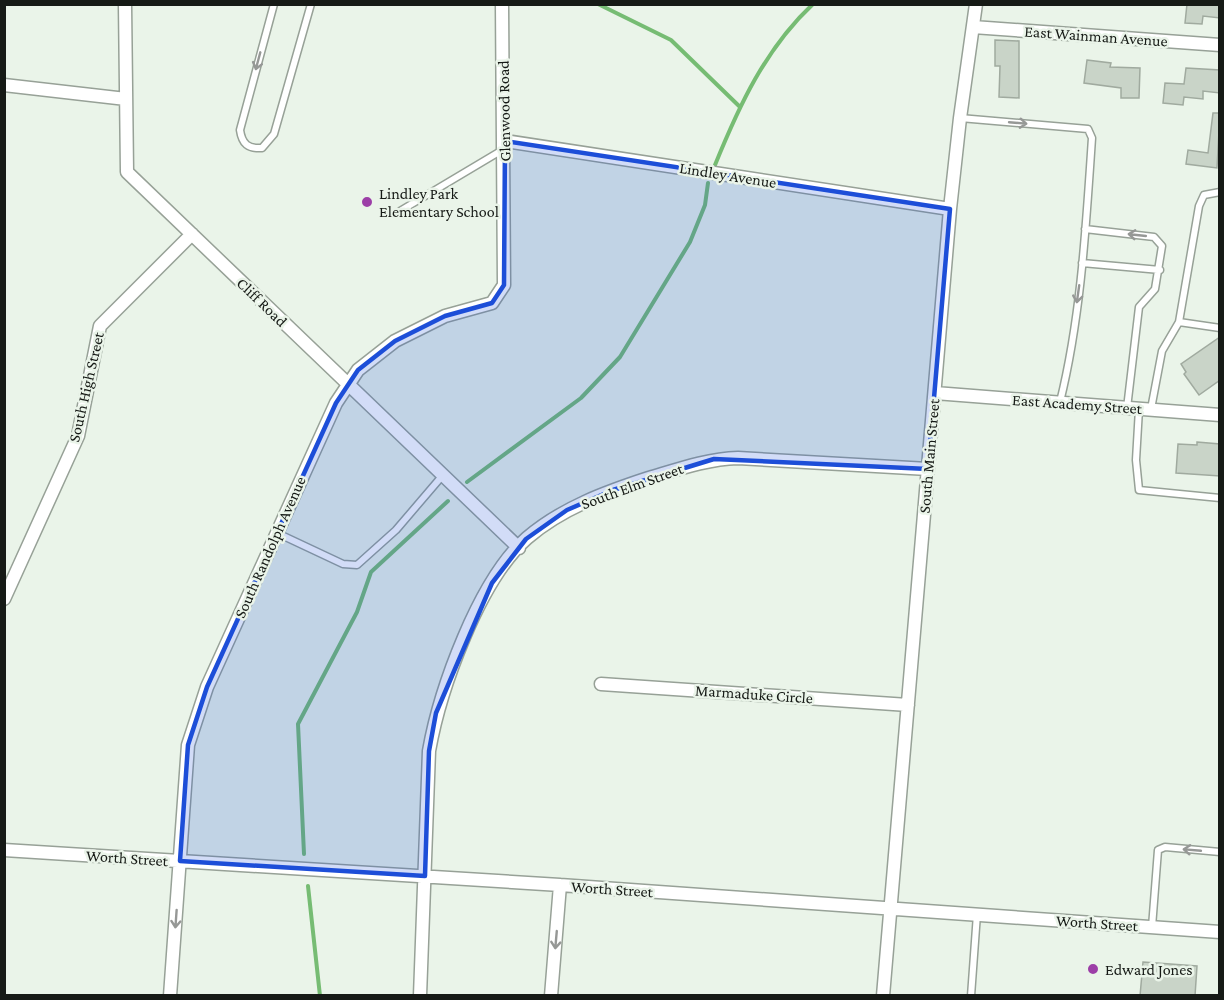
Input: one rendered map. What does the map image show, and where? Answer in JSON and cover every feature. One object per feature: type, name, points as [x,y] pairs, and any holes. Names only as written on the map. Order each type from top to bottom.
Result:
[{"type":"street","name":"Cliff Road","points":[[125,4],[127,172],[519,548]]},
{"type":"street","name":"Glenwood Road","points":[[474,310],[492,303],[504,285],[505,145],[502,4]]},
{"type":"street","name":"South Main Street","points":[[884,996],[950,209],[976,4]]},
{"type":"street","name":"East Wainman Avenue","points":[[973,27],[1220,45]]},
{"type":"street","points":[[4,85],[126,99]]},
{"type":"street","name":"Lindley Avenue","points":[[505,145],[950,209]]},
{"type":"street","name":"South High Street","points":[[4,599],[78,436],[100,326],[192,234]]},
{"type":"street","name":"South Randolph Avenue","points":[[170,996],[188,746],[207,687],[336,403],[358,370],[395,341],[445,316],[474,310]]},
{"type":"street","name":"East Academy Street","points":[[935,393],[1220,415]]},
{"type":"street","name":"South Elm Street","points":[[420,996],[429,751],[436,713],[458,655],[492,583],[526,539],[567,510],[613,490],[714,459],[738,458],[928,469]]},
{"type":"street","name":"Marmaduke Circle","points":[[601,684],[908,705]]},
{"type":"street","name":"Worth Street","points":[[4,850],[560,885],[1220,932]]},
{"type":"street","points":[[551,996],[560,885]]},
{"type":"lane","points":[[274,4],[240,130],[243,142],[250,148],[262,148],[273,134],[311,4]]},
{"type":"lane","points":[[960,118],[1088,129],[1092,138],[1082,262],[1067,373],[1060,402]]},
{"type":"lane","points":[[400,210],[505,145]]},
{"type":"lane","points":[[1139,408],[1162,351],[1179,322],[1199,206],[1204,195],[1220,192]]},
{"type":"lane","points":[[1085,229],[1154,237],[1162,246],[1160,270],[1155,289],[1139,307],[1139,408],[1136,460],[1139,490],[1220,498]]},
{"type":"lane","points":[[1082,262],[1160,270]]},
{"type":"lane","points":[[1179,322],[1220,328]]},
{"type":"lane","points":[[277,533],[343,564],[357,565],[396,530],[443,476]]},
{"type":"lane","points":[[1152,927],[1158,850],[1165,847],[1220,852]]},
{"type":"lane","points":[[971,996],[977,914]]},
{"type":"highlighted area","points":[[505,141],[950,209],[928,469],[714,459],[613,490],[567,510],[526,539],[492,583],[436,713],[429,751],[425,876],[180,861],[188,745],[207,687],[336,403],[358,370],[395,341],[445,316],[492,303],[504,285]]},
{"type":"building","points":[[1187,4],[1220,4],[1220,18],[1203,16],[1202,24],[1185,23]]},
{"type":"building","points":[[995,40],[1019,41],[1019,98],[999,97],[1000,66],[995,66]]},
{"type":"building","points":[[1087,60],[1111,63],[1110,67],[1140,68],[1139,98],[1121,98],[1121,88],[1084,83]]},
{"type":"building","points":[[1186,68],[1220,70],[1220,93],[1203,91],[1203,99],[1184,97],[1183,105],[1163,103],[1165,83],[1184,84]]},
{"type":"building","points":[[1213,113],[1220,113],[1217,168],[1186,164],[1188,150],[1208,153]]},
{"type":"building","points":[[1220,337],[1220,380],[1199,395],[1184,374],[1186,372],[1181,364]]},
{"type":"building","points":[[1197,442],[1220,444],[1220,476],[1176,473],[1178,444],[1197,445]]},
{"type":"building","points":[[1143,962],[1197,966],[1195,996],[1140,996]]},
{"type":"waterway","points":[[598,4],[671,40],[739,106]]},
{"type":"waterway","points":[[715,165],[744,100],[767,59],[796,21],[813,4]]},
{"type":"waterway","points":[[467,482],[581,398],[620,357],[690,242],[705,205],[708,183]]},
{"type":"waterway","points":[[304,854],[298,724],[357,612],[371,572],[448,501]]},
{"type":"waterway","points":[[308,886],[320,996]]},
{"type":"place","name":"Lindley Park Elementary School","points":[[367,202]]},
{"type":"place","name":"Edward Jones","points":[[1093,969]]}]
